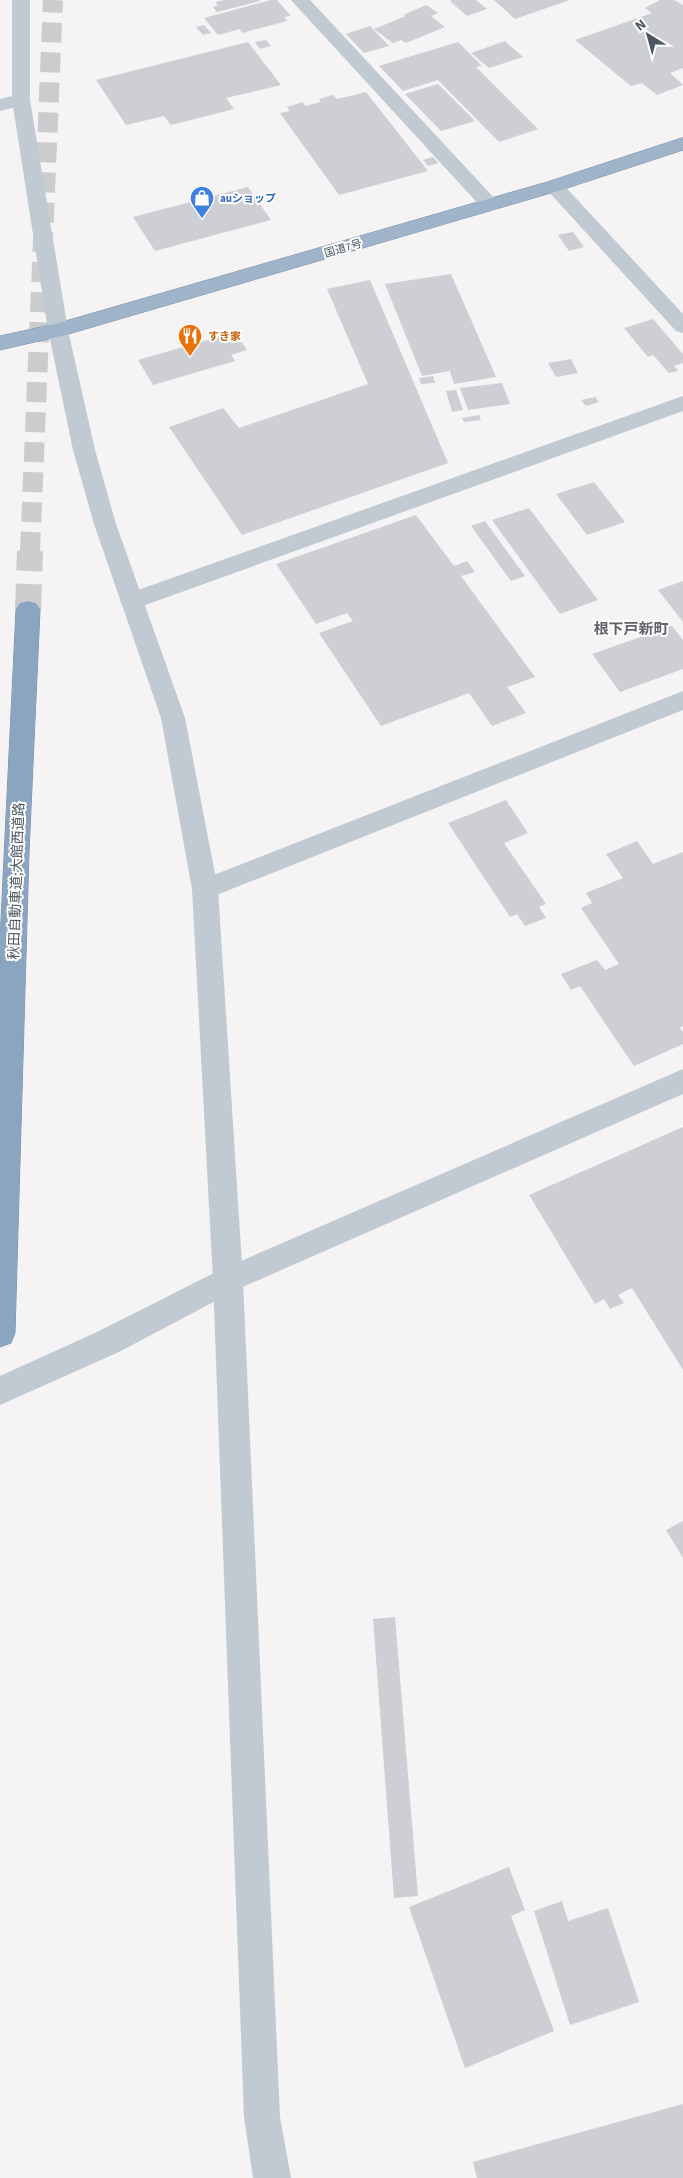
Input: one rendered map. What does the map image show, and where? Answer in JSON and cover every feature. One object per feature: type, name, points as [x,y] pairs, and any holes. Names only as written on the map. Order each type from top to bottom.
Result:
[{"type":"highway","name":"国道7号","points":[[0,344],[58,330],[490,205],[683,144]]},
{"type":"highway","name":"秋田自動車道;大館西道路","points":[[0,1333],[16,852],[28,610]]},
{"type":"highway","points":[[0,951],[16,852]]},
{"type":"street","points":[[21,0],[21,100],[58,330],[84,450],[106,524],[173,718],[205,889],[228,1280],[262,2117],[272,2178]]},
{"type":"street","points":[[300,0],[490,205]]},
{"type":"street","points":[[0,105],[21,100]]},
{"type":"street","points":[[554,186],[683,326]]},
{"type":"street","points":[[132,601],[683,404]]},
{"type":"street","points":[[205,889],[683,700]]},
{"type":"street","points":[[0,1391],[108,1342],[228,1280],[683,1081]]},
{"type":"building","points":[[225,0],[260,1],[217,12],[213,7],[218,5],[215,2]]},
{"type":"building","points":[[277,0],[291,16],[284,17],[287,21],[242,33],[240,29],[218,35],[204,18]]},
{"type":"building","points":[[451,0],[476,0],[487,9],[467,16]]},
{"type":"building","points":[[494,0],[570,0],[515,19]]},
{"type":"building","points":[[660,0],[674,0],[683,5],[683,68],[670,73],[683,85],[657,95],[642,83],[631,86],[575,40],[652,13],[645,8]]},
{"type":"building","points":[[426,5],[438,13],[431,16],[445,27],[406,43],[401,40],[393,43],[374,29],[406,16],[403,15]]},
{"type":"building","points":[[204,25],[211,33],[203,35],[196,27]]},
{"type":"building","points":[[370,26],[389,46],[364,53],[346,34]]},
{"type":"building","points":[[266,40],[271,46],[260,49],[255,42]]},
{"type":"building","points":[[505,41],[523,57],[489,68],[471,53]]},
{"type":"building","points":[[248,42],[281,85],[226,98],[234,109],[171,125],[164,116],[126,125],[96,80]]},
{"type":"building","points":[[458,42],[482,66],[476,67],[538,129],[499,142],[438,80],[403,91],[379,66]]},
{"type":"building","points":[[438,84],[475,121],[441,131],[405,94]]},
{"type":"building","points":[[366,92],[428,171],[339,195],[280,113],[290,111],[287,107],[303,102],[305,106],[321,102],[319,99],[333,95],[337,99]]},
{"type":"building","points":[[433,157],[438,163],[428,166],[423,160]]},
{"type":"building","name":"auショップ","points":[[248,187],[271,220],[155,251],[133,217]]},
{"type":"building","points":[[573,232],[584,247],[569,251],[558,235]]},
{"type":"building","points":[[451,274],[496,377],[454,384],[450,371],[422,376],[385,284]]},
{"type":"building","points":[[370,280],[448,463],[242,535],[169,427],[223,408],[239,428],[368,384],[327,289]]},
{"type":"building","points":[[653,319],[683,354],[683,363],[674,366],[678,371],[669,373],[653,355],[648,357],[624,328]]},
{"type":"building","name":"すき家","points":[[235,332],[247,350],[231,355],[235,361],[153,385],[138,360]]},
{"type":"building","points":[[571,359],[578,373],[556,377],[548,363]]},
{"type":"building","points":[[433,376],[435,383],[421,384],[419,378]]},
{"type":"building","points":[[502,383],[510,404],[468,410],[460,388]]},
{"type":"building","points":[[456,390],[463,410],[452,412],[446,391]]},
{"type":"building","points":[[595,397],[599,402],[586,406],[581,400]]},
{"type":"building","points":[[479,415],[481,420],[464,422],[462,418]]},
{"type":"building","points":[[594,482],[625,522],[587,535],[556,494]]},
{"type":"building","points":[[529,508],[598,600],[560,614],[492,520]]},
{"type":"building","points":[[416,515],[454,566],[467,561],[475,572],[461,576],[535,677],[507,687],[526,713],[492,726],[469,693],[381,726],[319,633],[353,621],[347,613],[316,624],[276,564]]},
{"type":"building","points":[[485,521],[525,576],[511,581],[471,526]]},
{"type":"building","points":[[683,581],[683,622],[658,590]]},
{"type":"building","points":[[672,626],[683,640],[683,669],[620,692],[592,654]]},
{"type":"building","points":[[506,800],[528,833],[504,843],[546,904],[539,907],[546,918],[525,926],[517,914],[510,917],[448,823]]},
{"type":"building","points":[[637,841],[653,864],[683,852],[683,1026],[680,1028],[683,1032],[683,1044],[634,1066],[580,986],[571,990],[561,974],[597,960],[605,970],[619,964],[581,908],[592,903],[586,893],[623,878],[606,854]]},
{"type":"building","points":[[683,1127],[683,1370],[632,1288],[618,1295],[624,1303],[610,1309],[604,1299],[595,1304],[529,1195]]},
{"type":"building","points":[[683,1521],[683,1558],[666,1530]]},
{"type":"building","points":[[395,1617],[418,1896],[394,1898],[373,1619]]},
{"type":"building","points":[[509,1867],[525,1910],[511,1916],[554,2031],[465,2068],[409,1907]]},
{"type":"building","points":[[562,1901],[568,1921],[608,1908],[639,2002],[570,2025],[534,1911]]},
{"type":"building","points":[[683,2104],[683,2178],[477,2178],[473,2162]]},
{"type":"tunnel","points":[[30,552],[53,0]]},
{"type":"tunnel","points":[[28,610],[30,551]]},
{"type":"place","name":"auショップ","points":[[202,219]]},
{"type":"place","name":"すき家","points":[[190,357]]},
{"type":"district","name":"根下戸新町","points":[[631,629]]}]
